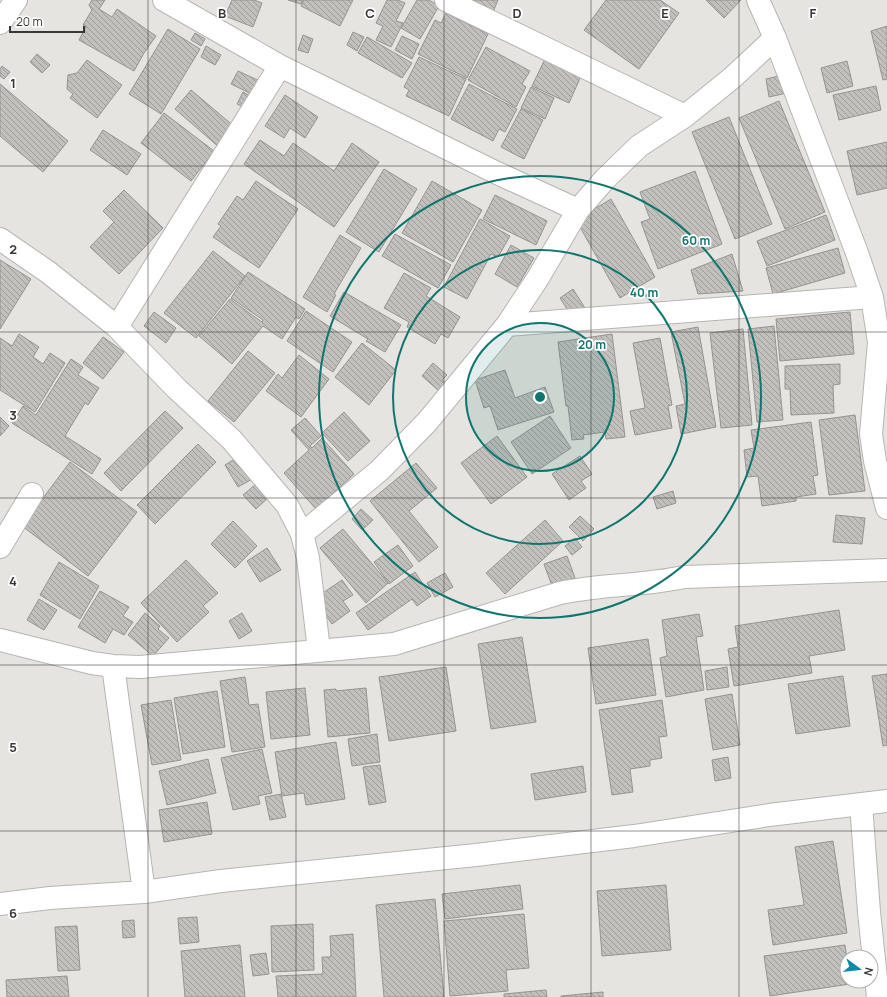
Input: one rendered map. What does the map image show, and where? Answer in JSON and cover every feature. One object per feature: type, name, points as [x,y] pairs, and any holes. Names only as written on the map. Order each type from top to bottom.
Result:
[{"type":"street","points":[[0,23],[16,0]]},
{"type":"street","points":[[164,0],[280,66],[497,173],[578,210]]},
{"type":"street","points":[[446,0],[685,116]]},
{"type":"street","points":[[758,0],[775,38],[857,253],[872,297],[879,342],[871,434],[875,461],[887,508]]},
{"type":"street","points":[[302,534],[379,471],[417,433],[507,325],[538,278],[578,210],[605,178],[639,146],[685,116],[732,78],[775,38]]},
{"type":"street","points":[[117,327],[280,66]]},
{"type":"street","points":[[0,239],[48,272],[117,327],[176,388],[232,440],[287,505],[302,534],[308,558],[319,650]]},
{"type":"street","points":[[507,325],[872,297]]},
{"type":"street","points":[[0,546],[32,494]]},
{"type":"street","points":[[0,640],[92,663],[113,666],[140,667],[394,644],[580,588],[665,581],[684,577],[887,570]]},
{"type":"street","points":[[113,666],[144,892]]},
{"type":"street","points":[[0,904],[50,898],[144,892],[221,881],[476,856],[634,836],[769,815],[887,800]]},
{"type":"street","points":[[861,804],[869,912],[878,997]]},
{"type":"building","points":[[92,0],[105,0],[99,9],[112,17],[117,9],[156,36],[134,71],[79,40],[86,27],[83,25],[92,10],[89,5]]},
{"type":"building","points":[[232,0],[254,0],[262,3],[253,27],[225,16]]},
{"type":"building","points":[[288,0],[303,0],[301,4]]},
{"type":"building","points":[[304,0],[353,0],[340,26],[301,6]]},
{"type":"building","points":[[387,0],[398,0],[405,3],[396,21],[403,23],[391,47],[376,40],[383,26],[376,23]]},
{"type":"building","points":[[417,0],[429,0],[439,6],[420,39],[401,28]]},
{"type":"building","points":[[466,0],[498,0],[493,12]]},
{"type":"building","points":[[606,0],[660,0],[679,13],[639,69],[584,30]]},
{"type":"building","points":[[706,0],[741,0],[724,18]]},
{"type":"building","points":[[446,13],[488,34],[467,78],[418,54],[435,20],[441,23]]},
{"type":"building","points":[[887,26],[887,79],[883,80],[871,31]]},
{"type":"building","points":[[168,29],[200,49],[161,114],[129,94]]},
{"type":"building","points":[[353,32],[364,37],[357,51],[347,45]]},
{"type":"building","points":[[195,33],[205,39],[201,46],[191,40]]},
{"type":"building","points":[[303,35],[313,39],[308,53],[298,50]]},
{"type":"building","points":[[402,36],[419,44],[412,59],[395,50]]},
{"type":"building","points":[[367,37],[412,63],[402,78],[358,53]]},
{"type":"building","points":[[206,46],[221,55],[215,65],[201,57]]},
{"type":"building","points":[[486,47],[530,71],[522,84],[526,87],[516,107],[468,80]]},
{"type":"building","points":[[37,54],[50,65],[42,73],[30,62]]},
{"type":"building","points":[[419,57],[466,79],[449,116],[406,96],[409,90],[404,87]]},
{"type":"building","points":[[545,59],[581,76],[569,103],[532,86]]},
{"type":"building","points":[[87,60],[122,85],[97,118],[70,98],[73,94],[67,89],[68,75],[77,73]]},
{"type":"building","points":[[847,61],[853,86],[827,93],[821,68]]},
{"type":"building","points":[[2,66],[10,72],[4,79],[0,76],[0,69]]},
{"type":"building","points":[[238,71],[264,83],[258,97],[231,84]]},
{"type":"building","points":[[783,75],[787,93],[769,97],[766,79]]},
{"type":"building","points":[[0,84],[68,141],[43,172],[0,136]]},
{"type":"building","points":[[469,84],[517,109],[505,132],[499,129],[493,141],[451,119]]},
{"type":"building","points":[[876,86],[881,110],[839,120],[833,95]]},
{"type":"building","points":[[531,87],[554,98],[545,119],[521,108]]},
{"type":"building","points":[[191,90],[236,128],[220,148],[175,109]]},
{"type":"building","points":[[243,92],[254,98],[248,109],[237,104]]},
{"type":"building","points":[[285,95],[318,117],[305,138],[290,128],[284,138],[265,126]]},
{"type":"building","points":[[779,101],[825,212],[785,229],[739,118]]},
{"type":"building","points":[[521,109],[543,120],[524,159],[501,147]]},
{"type":"building","points":[[164,113],[214,151],[191,181],[141,143]]},
{"type":"building","points":[[729,117],[772,224],[735,239],[692,132]]},
{"type":"building","points":[[103,130],[141,154],[127,175],[90,150]]},
{"type":"building","points":[[260,140],[284,156],[293,143],[334,171],[352,143],[379,162],[334,227],[244,164]]},
{"type":"building","points":[[887,142],[887,188],[857,195],[847,151]]},
{"type":"building","points":[[384,169],[417,189],[379,252],[346,232]]},
{"type":"building","points":[[695,171],[722,244],[658,269],[641,222],[650,219],[640,192]]},
{"type":"building","points":[[256,181],[298,209],[259,268],[213,237],[221,226],[218,224],[237,196],[243,200]]},
{"type":"building","points":[[432,181],[482,210],[453,262],[402,233]]},
{"type":"building","points":[[124,190],[163,228],[119,274],[90,247],[114,222],[103,211]]},
{"type":"building","points":[[495,195],[547,221],[536,245],[483,219]]},
{"type":"building","points":[[611,199],[655,277],[620,298],[576,220]]},
{"type":"building","points":[[826,215],[835,240],[767,266],[757,241]]},
{"type":"building","points":[[480,219],[510,236],[498,257],[491,254],[467,299],[444,287]]},
{"type":"building","points":[[395,234],[451,265],[438,288],[382,256]]},
{"type":"building","points":[[340,235],[361,248],[334,294],[336,295],[327,312],[303,297]]},
{"type":"building","points":[[511,245],[534,258],[517,287],[495,274]]},
{"type":"building","points":[[838,248],[845,273],[773,294],[766,268]]},
{"type":"building","points":[[213,251],[245,276],[196,338],[164,313]]},
{"type":"building","points":[[732,254],[743,291],[698,294],[691,270]]},
{"type":"building","points":[[0,260],[31,279],[0,329]]},
{"type":"building","points":[[248,272],[305,309],[299,319],[296,317],[282,339],[263,326],[232,364],[199,336],[230,299],[262,322],[263,320],[231,298]]},
{"type":"building","points":[[404,273],[431,288],[426,296],[460,317],[448,338],[441,334],[435,344],[407,327],[409,322],[384,308]]},
{"type":"building","points":[[573,289],[585,308],[572,317],[560,298]]},
{"type":"building","points":[[344,292],[401,325],[385,352],[366,341],[368,339],[330,316]]},
{"type":"building","points":[[306,311],[352,342],[333,372],[287,341]]},
{"type":"building","points":[[154,312],[176,328],[166,343],[144,326]]},
{"type":"building","points":[[850,312],[854,354],[780,361],[776,319]]},
{"type":"building","points":[[774,326],[783,420],[757,422],[748,329]]},
{"type":"building","points":[[698,327],[716,427],[681,434],[676,406],[685,404],[671,332]]},
{"type":"building","points":[[743,329],[752,425],[721,428],[710,333]]},
{"type":"building","points":[[19,334],[39,347],[33,357],[43,364],[50,353],[65,363],[35,412],[0,390],[0,338],[12,346]]},
{"type":"building","points":[[612,334],[625,437],[606,439],[605,432],[583,435],[584,439],[572,440],[558,342]]},
{"type":"building","points":[[103,337],[124,352],[103,379],[83,363]]},
{"type":"building","points":[[660,338],[672,405],[668,406],[672,428],[635,435],[630,411],[645,408],[633,343]]},
{"type":"building","points":[[362,343],[396,370],[369,405],[335,377]]},
{"type":"building","points":[[248,351],[275,373],[234,422],[208,401]]},
{"type":"building","points":[[299,355],[329,379],[301,417],[266,391],[278,374],[282,378]]},
{"type":"building","points":[[71,359],[83,367],[78,375],[99,388],[88,405],[85,403],[65,436],[101,459],[92,474],[12,423],[23,406],[36,415]]},
{"type":"building","points":[[433,363],[447,375],[442,380],[446,383],[439,391],[422,376]]},
{"type":"building","points":[[840,364],[840,384],[833,385],[834,413],[791,415],[790,389],[785,389],[785,366]]},
{"type":"building","points":[[505,370],[515,398],[545,387],[554,412],[498,430],[490,406],[484,408],[475,380]]},
{"type":"building","points":[[165,411],[183,428],[121,491],[104,473]]},
{"type":"building","points":[[344,412],[370,441],[348,461],[322,433]]},
{"type":"building","points":[[855,415],[865,491],[829,495],[819,420]]},
{"type":"building","points":[[550,416],[571,448],[532,474],[511,442]]},
{"type":"building","points":[[0,417],[9,426],[0,436]]},
{"type":"building","points":[[305,418],[321,436],[310,446],[312,448],[322,438],[354,474],[316,509],[284,473],[309,450],[291,430]]},
{"type":"building","points":[[811,422],[818,475],[813,476],[816,494],[796,497],[796,501],[762,506],[758,476],[747,477],[744,450],[754,448],[751,430]]},
{"type":"building","points":[[497,436],[527,477],[491,504],[461,463]]},
{"type":"building","points":[[198,444],[216,462],[155,524],[137,505]]},
{"type":"building","points":[[241,455],[254,478],[238,487],[225,465]]},
{"type":"building","points":[[580,456],[592,474],[581,481],[586,488],[569,500],[552,474]]},
{"type":"building","points":[[70,462],[137,512],[88,576],[22,526]]},
{"type":"building","points":[[416,463],[437,488],[409,511],[438,547],[419,562],[370,501]]},
{"type":"building","points":[[256,484],[269,497],[256,509],[243,495]]},
{"type":"building","points":[[673,491],[676,503],[657,509],[653,497]]},
{"type":"building","points":[[361,509],[373,520],[362,530],[352,519]]},
{"type":"building","points":[[836,515],[865,518],[862,544],[833,542]]},
{"type":"building","points":[[580,516],[594,529],[583,541],[569,527]]},
{"type":"building","points":[[545,520],[563,541],[505,594],[486,573]]},
{"type":"building","points":[[233,521],[257,546],[235,568],[211,544]]},
{"type":"building","points":[[343,529],[388,583],[366,603],[320,548]]},
{"type":"building","points":[[575,538],[582,547],[572,555],[565,546]]},
{"type":"building","points":[[398,545],[413,566],[389,584],[374,562]]},
{"type":"building","points":[[267,548],[281,570],[260,582],[247,561]]},
{"type":"building","points":[[567,556],[575,578],[552,586],[544,564]]},
{"type":"building","points":[[186,560],[218,593],[203,606],[209,612],[177,642],[141,603]]},
{"type":"building","points":[[59,562],[99,586],[80,619],[40,595]]},
{"type":"building","points":[[415,572],[431,596],[417,606],[412,599],[368,630],[356,613]]},
{"type":"building","points":[[445,573],[453,587],[435,597],[427,583]]},
{"type":"building","points":[[342,580],[353,595],[343,601],[350,611],[332,624],[314,599]]},
{"type":"building","points":[[100,591],[129,607],[123,616],[133,622],[124,635],[113,629],[105,643],[78,627]]},
{"type":"building","points":[[39,599],[57,610],[44,630],[27,620]]},
{"type":"building","points":[[839,610],[845,650],[809,656],[812,673],[734,686],[728,649],[738,647],[735,626]]},
{"type":"building","points":[[145,613],[160,626],[158,629],[169,638],[153,656],[128,635]]},
{"type":"building","points":[[242,613],[252,631],[239,639],[229,621]]},
{"type":"building","points":[[699,614],[703,636],[696,637],[704,690],[666,697],[660,658],[667,656],[662,620]]},
{"type":"building","points":[[522,637],[536,722],[491,729],[478,644]]},
{"type":"building","points":[[648,639],[656,695],[596,704],[588,648]]},
{"type":"building","points":[[446,667],[456,731],[389,741],[379,677]]},
{"type":"building","points":[[727,667],[729,687],[707,690],[705,671]]},
{"type":"building","points":[[887,674],[887,745],[883,746],[872,676]]},
{"type":"building","points":[[843,676],[850,726],[796,734],[788,684]]},
{"type":"building","points":[[245,677],[249,705],[258,704],[265,747],[232,752],[220,681]]},
{"type":"building","points":[[305,688],[310,735],[271,739],[266,692]]},
{"type":"building","points":[[366,688],[370,733],[328,737],[324,690],[336,689],[336,691]]},
{"type":"building","points":[[217,691],[225,747],[183,754],[174,698]]},
{"type":"building","points":[[732,694],[740,745],[713,750],[705,699]]},
{"type":"building","points":[[171,700],[181,760],[152,765],[141,705]]},
{"type":"building","points":[[662,700],[667,736],[659,737],[662,758],[650,760],[650,766],[630,769],[633,792],[612,795],[599,710]]},
{"type":"building","points":[[377,734],[380,762],[352,766],[348,739]]},
{"type":"building","points":[[336,742],[345,799],[306,805],[304,793],[282,796],[275,752]]},
{"type":"building","points":[[262,749],[272,793],[258,796],[260,804],[233,810],[221,758]]},
{"type":"building","points":[[728,757],[731,778],[715,781],[712,760]]},
{"type":"building","points":[[208,759],[216,793],[167,805],[159,771]]},
{"type":"building","points":[[380,765],[386,802],[369,805],[363,767]]},
{"type":"building","points":[[583,766],[586,792],[535,800],[531,774]]},
{"type":"building","points":[[281,794],[286,817],[270,820],[265,797]]},
{"type":"building","points":[[207,802],[212,834],[164,842],[159,810]]},
{"type":"building","points":[[833,841],[847,933],[773,945],[768,910],[804,905],[795,847]]},
{"type":"building","points":[[520,885],[523,909],[445,919],[442,894]]},
{"type":"building","points":[[666,885],[671,950],[602,956],[597,891]]},
{"type":"building","points":[[435,899],[444,997],[384,997],[376,905]]},
{"type":"building","points":[[524,914],[529,968],[506,970],[508,991],[450,996],[444,921]]},
{"type":"building","points":[[197,917],[199,942],[180,944],[178,918]]},
{"type":"building","points":[[134,920],[135,937],[123,938],[122,921]]},
{"type":"building","points":[[313,924],[314,970],[272,972],[271,926]]},
{"type":"building","points":[[77,926],[80,970],[58,971],[55,927]]},
{"type":"building","points":[[353,934],[356,997],[278,997],[276,976],[323,974],[322,957],[331,957],[330,936]]},
{"type":"building","points":[[240,945],[245,997],[185,997],[181,951]]},
{"type":"building","points":[[845,945],[846,949],[839,949],[839,986],[770,996],[764,956]]},
{"type":"building","points":[[266,953],[269,974],[253,976],[250,955]]},
{"type":"building","points":[[67,976],[69,997],[7,997],[6,980]]},
{"type":"building","points":[[546,990],[547,997],[504,997],[504,994]]},
{"type":"building","points":[[603,992],[603,997],[561,997],[561,996]]}]
